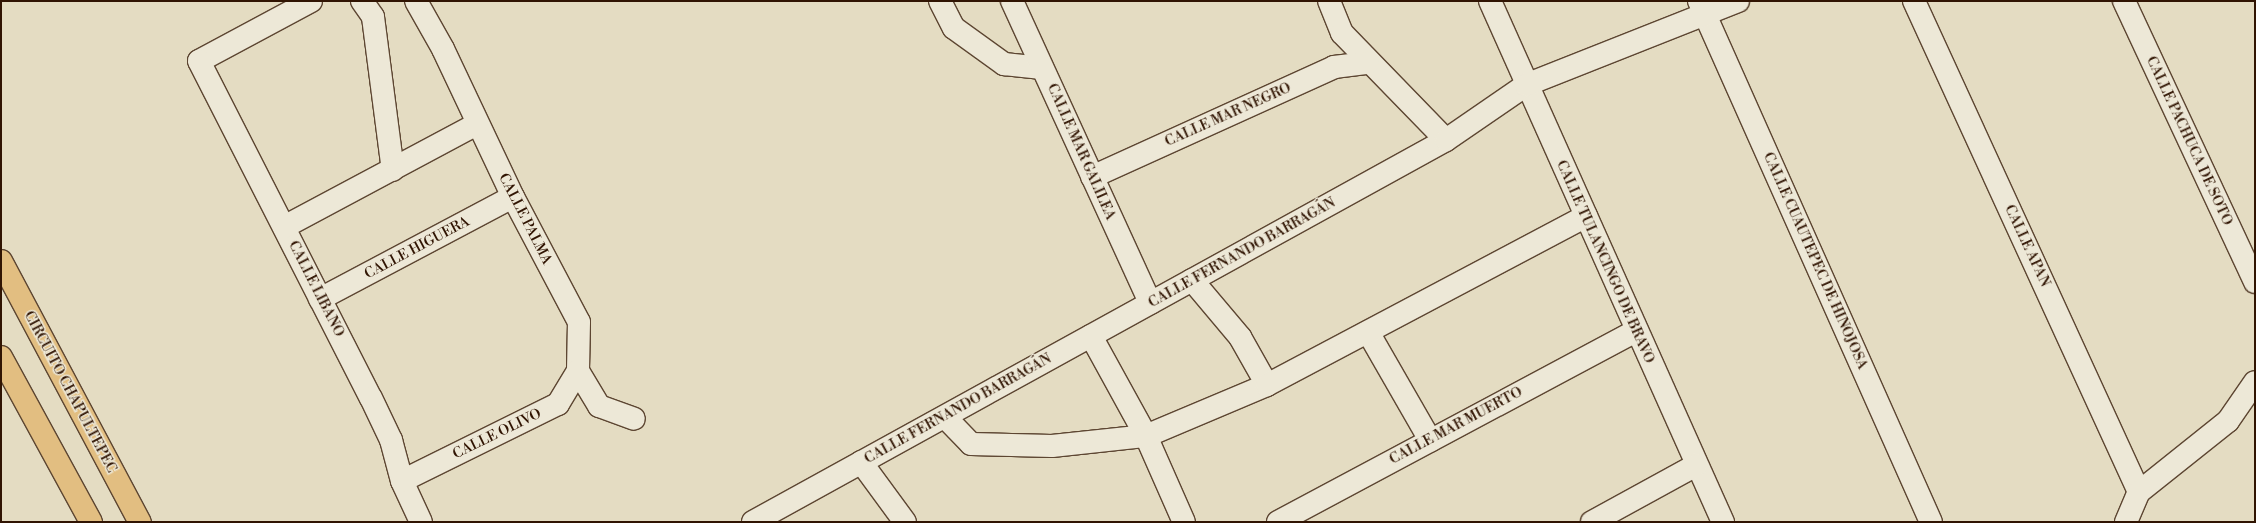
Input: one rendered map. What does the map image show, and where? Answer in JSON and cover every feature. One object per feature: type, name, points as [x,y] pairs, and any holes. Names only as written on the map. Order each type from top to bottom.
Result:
[{"type":"main road","name":"CIRCUITO CHAPULTEPEC","points":[[1,261],[140,522]]},
{"type":"main road","points":[[1,357],[91,522]]},
{"type":"street","name":"CALLE LIBANO","points":[[311,1],[199,61],[391,440],[402,481],[421,522]]},
{"type":"street","points":[[362,1],[373,17],[393,170]]},
{"type":"street","name":"CALLE PALMA","points":[[416,1],[443,49],[477,124],[513,197],[579,322],[578,371]]},
{"type":"street","points":[[940,1],[954,28],[1004,64],[1042,68]]},
{"type":"street","name":"CALLE MAR GALILEA","points":[[1012,1],[1150,303]]},
{"type":"street","points":[[1329,1],[1342,33],[1368,63],[1386,76],[1446,140]]},
{"type":"street","name":"CALLE TULANCINGO DE BRAVO","points":[[1490,1],[1526,85],[1586,216],[1635,331],[1723,522]]},
{"type":"street","name":"CALLE FERNANDO BARRAGÁN","points":[[753,522],[1446,140],[1526,85],[1702,7],[1738,1]]},
{"type":"street","name":"CALLE APAN","points":[[1914,1],[2140,492]]},
{"type":"street","name":"CALLE PACHUCA DE SOTO","points":[[2124,1],[2255,282]]},
{"type":"street","name":"CALLE CUAUTEPEC DE HINOJOSA","points":[[1702,7],[1931,522]]},
{"type":"street","name":"CALLE MAR NEGRO","points":[[1092,178],[1334,67],[1368,63]]},
{"type":"street","points":[[284,228],[477,124]]},
{"type":"street","name":"CALLE HIGUERA","points":[[320,299],[513,197]]},
{"type":"street","points":[[945,417],[971,444],[1052,446],[1146,436],[1267,385],[1586,216]]},
{"type":"street","points":[[1192,280],[1240,337],[1267,385]]},
{"type":"street","name":"CALLE MAR MUERTO","points":[[1278,522],[1635,331]]},
{"type":"street","points":[[1368,332],[1430,440]]},
{"type":"street","points":[[1091,336],[1146,436],[1184,522]]},
{"type":"street","points":[[578,371],[599,406],[634,418]]},
{"type":"street","name":"CALLE OLIVO","points":[[402,481],[558,404],[578,371]]},
{"type":"street","points":[[2126,522],[2140,492],[2228,421],[2255,382]]},
{"type":"street","points":[[861,462],[905,522]]},
{"type":"street","points":[[1592,522],[1696,465]]}]
